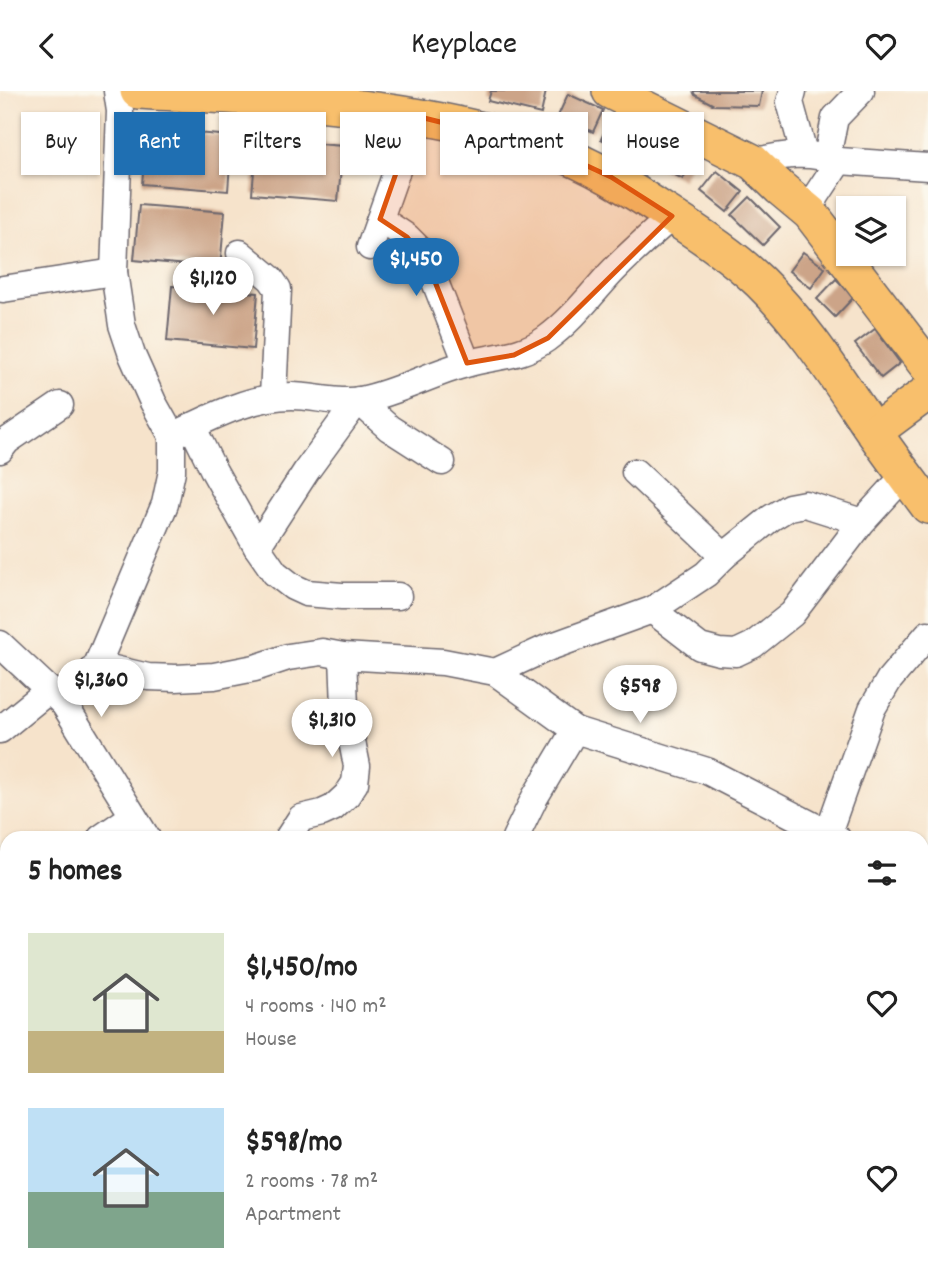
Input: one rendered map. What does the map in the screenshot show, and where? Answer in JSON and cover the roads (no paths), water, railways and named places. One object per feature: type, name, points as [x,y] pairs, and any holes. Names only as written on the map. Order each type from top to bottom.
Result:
[{"type":"main road","points":[[138,91],[315,102],[387,112]]},
{"type":"main road","points":[[613,91],[753,162],[810,213],[928,367]]},
{"type":"main road","points":[[426,118],[473,126],[552,150],[611,177],[722,250],[761,283],[810,338],[928,506]]},
{"type":"main road","points":[[874,432],[928,392]]},
{"type":"street","points":[[117,91],[120,111],[114,272],[122,325],[153,402],[182,431],[214,471],[257,547],[275,573],[306,593],[398,596]]},
{"type":"street","points":[[793,91],[790,102],[824,157]]},
{"type":"street","points":[[810,213],[835,118],[861,91]]},
{"type":"street","points":[[753,162],[778,155],[928,167]]},
{"type":"street","points":[[370,247],[395,175]]},
{"type":"street","points":[[182,431],[242,405],[273,397],[358,400],[402,389],[467,363],[514,355],[548,338],[571,317],[612,271],[672,216]]},
{"type":"street","points":[[380,219],[407,237],[428,264],[467,363]]},
{"type":"street","points":[[240,253],[271,279],[278,289],[273,397]]},
{"type":"street","points":[[3,289],[114,272]]},
{"type":"street","points":[[358,400],[388,428],[442,462]]},
{"type":"street","points":[[257,547],[307,470],[358,400]]},
{"type":"street","points":[[0,450],[7,441],[60,405]]},
{"type":"street","points":[[0,730],[56,697],[97,665],[165,504],[182,431]]},
{"type":"street","points":[[635,472],[724,556]]},
{"type":"street","points":[[652,610],[700,647],[736,653],[753,645],[792,614],[862,522],[905,475]]},
{"type":"street","points":[[495,673],[547,648],[652,610],[706,574],[771,518],[789,507],[805,504],[862,522]]},
{"type":"street","points":[[833,831],[872,709],[889,680],[928,634]]},
{"type":"street","points":[[0,644],[56,697],[143,831]]},
{"type":"street","points":[[97,665],[148,677],[214,676],[255,668],[288,657],[322,652],[443,663],[495,673],[575,730],[706,771],[824,831]]},
{"type":"street","points":[[293,831],[301,818],[333,808],[355,783],[358,767],[345,707],[343,656]]},
{"type":"street","points":[[518,831],[575,730]]},
{"type":"street","points":[[111,831],[133,816]]}]
